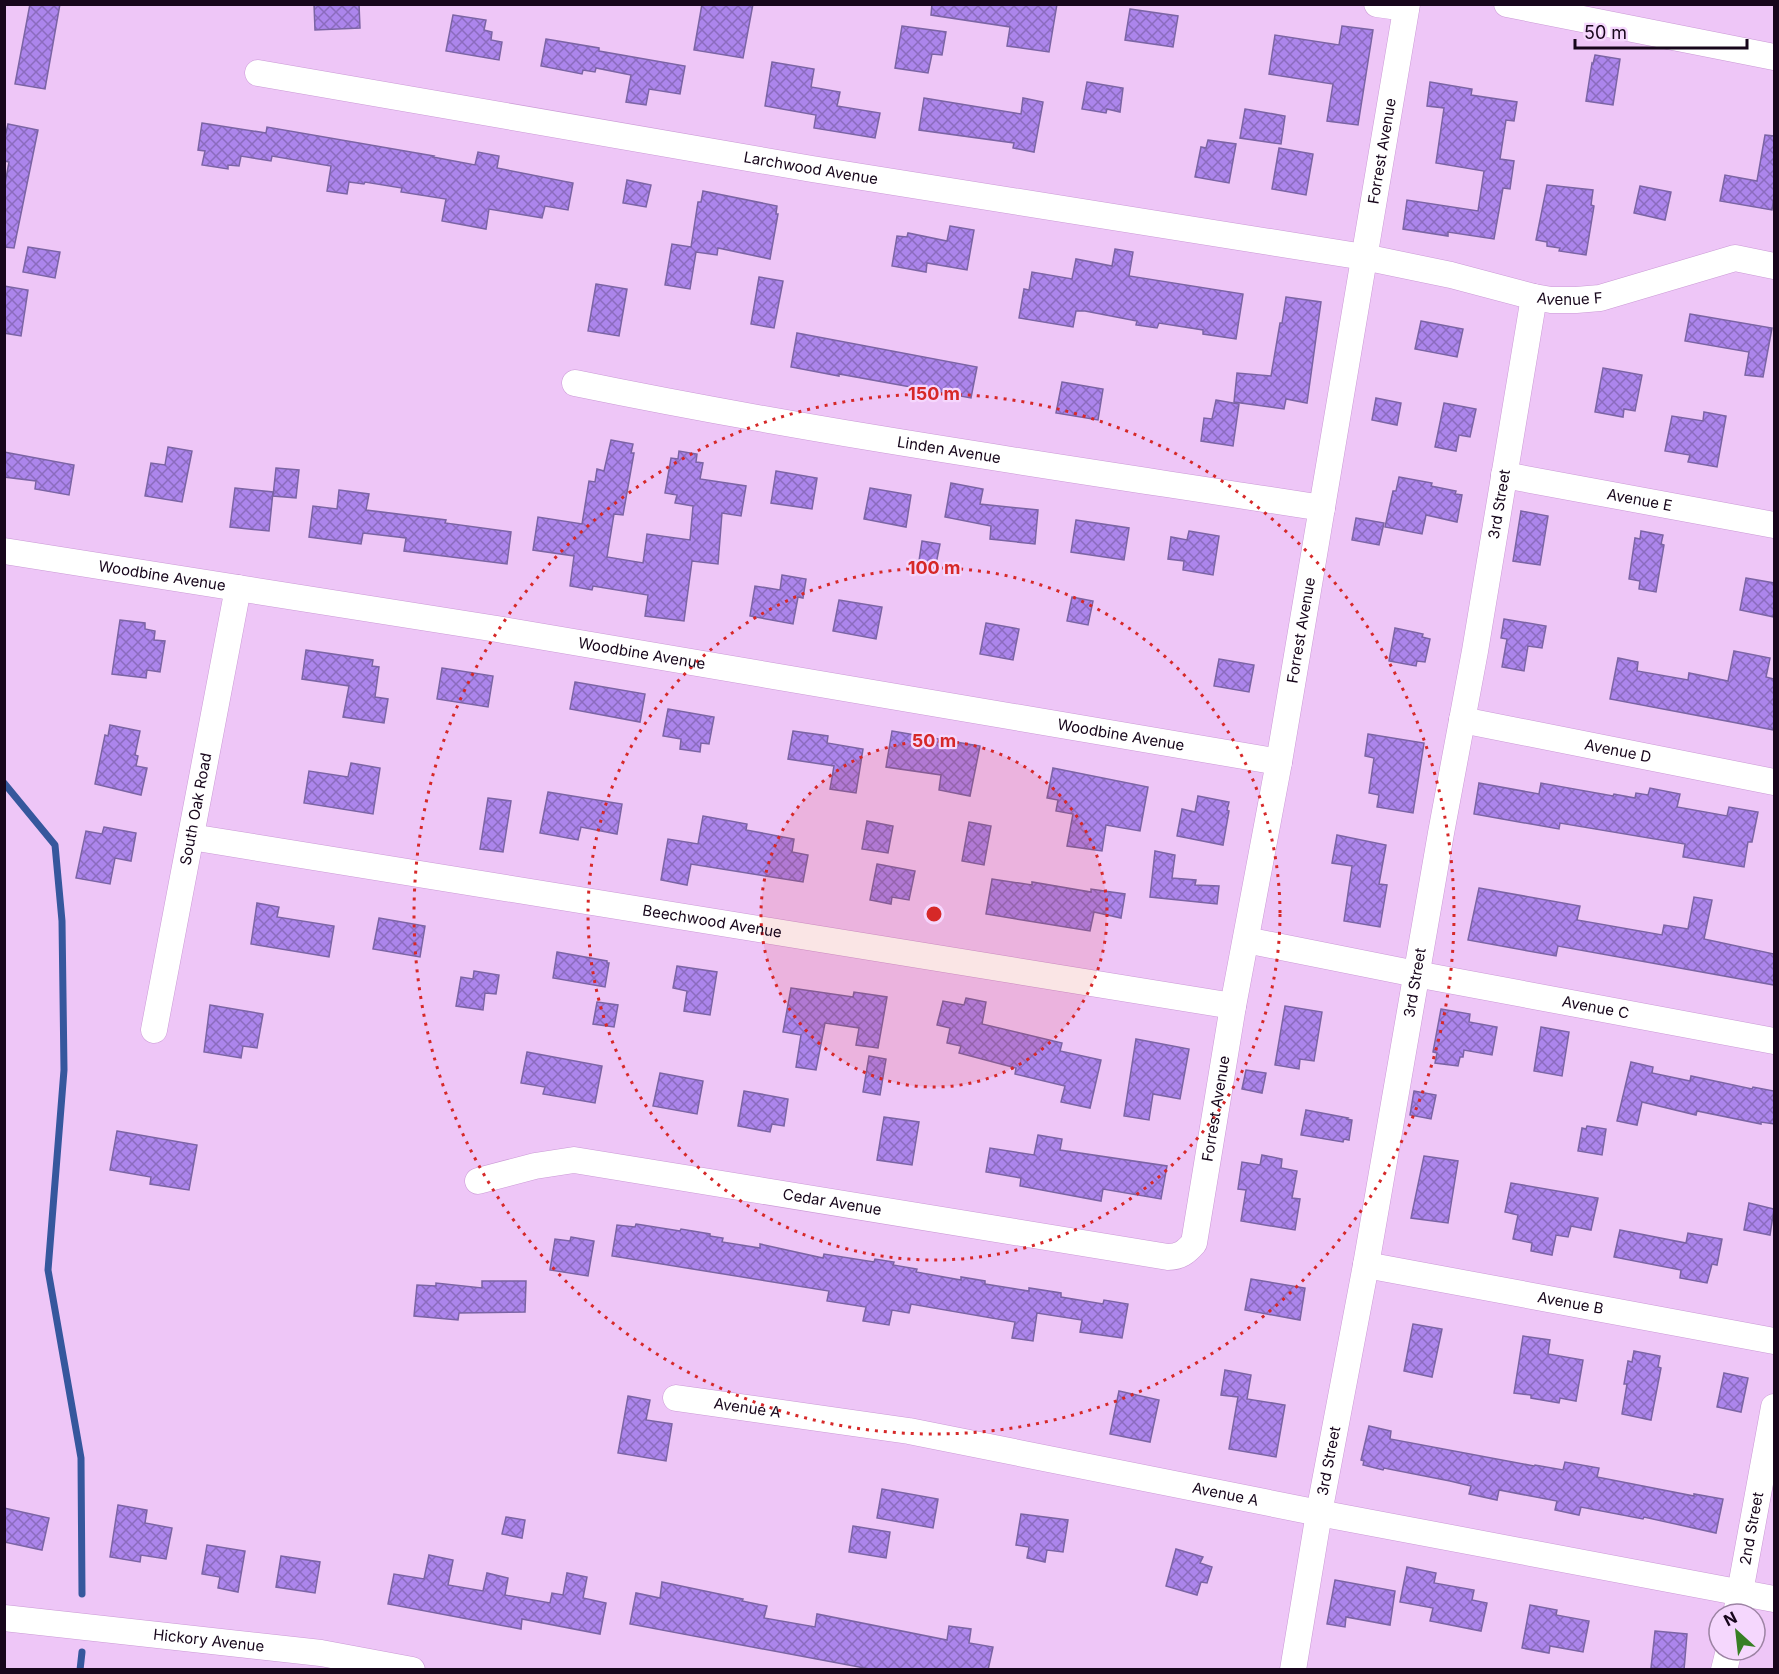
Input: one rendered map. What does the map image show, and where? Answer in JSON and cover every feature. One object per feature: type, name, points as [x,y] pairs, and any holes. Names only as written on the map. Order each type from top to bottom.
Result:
[{"type":"street","points":[[1377,4],[1406,6]]},
{"type":"street","points":[[1507,4],[1774,57]]},
{"type":"street","name":"Forrest Avenue","points":[[1186,1252],[1194,1243],[1233,1006],[1279,762],[1406,6]]},
{"type":"street","name":"Larchwood Avenue","points":[[258,73],[800,167],[1364,257]]},
{"type":"street","name":"Avenue F","points":[[1364,257],[1451,275],[1534,297],[1576,300],[1600,297],[1735,258],[1774,266]]},
{"type":"street","name":"3rd Street","points":[[1293,1670],[1319,1513],[1366,1265],[1462,720],[1534,297]]},
{"type":"street","name":"Linden Avenue","points":[[575,383],[682,405],[810,427],[1322,508]]},
{"type":"street","name":"Avenue E","points":[[1504,475],[1774,525]]},
{"type":"street","name":"Woodbine Avenue","points":[[4,551],[497,629],[1279,762]]},
{"type":"street","name":"South Oak Road","points":[[154,1030],[238,588]]},
{"type":"street","name":"Avenue D","points":[[1462,720],[1774,782]]},
{"type":"street","name":"Beechwood Avenue","points":[[190,837],[1233,1006]]},
{"type":"street","points":[[1246,940],[1416,974]]},
{"type":"street","name":"Avenue C","points":[[1416,974],[1774,1041]]},
{"type":"street","name":"Cedar Avenue","points":[[478,1181],[536,1166],[574,1160],[1168,1257],[1175,1257],[1186,1252]]},
{"type":"street","name":"Avenue B","points":[[1366,1265],[1774,1341]]},
{"type":"street","name":"Avenue A","points":[[676,1398],[909,1431],[1319,1513],[1730,1602]]},
{"type":"street","name":"2nd Street","points":[[1739,1602],[1774,1407]]},
{"type":"street","name":"Avenue A","points":[[1753,1602],[1774,1599]]},
{"type":"street","name":"Hickory Avenue","points":[[4,1617],[321,1653],[412,1670]]},
{"type":"building","points":[[30,4],[60,4],[45,89],[15,84]]},
{"type":"building","points":[[314,4],[359,4],[360,28],[315,30]]},
{"type":"building","points":[[702,4],[753,4],[743,58],[694,50]]},
{"type":"building","points":[[932,4],[1057,4],[1049,52],[1007,46],[1010,27],[931,15]]},
{"type":"building","points":[[1130,9],[1178,16],[1173,47],[1125,40]]},
{"type":"building","points":[[453,15],[486,20],[484,30],[492,32],[491,40],[502,42],[499,60],[446,51]]},
{"type":"building","points":[[902,26],[946,32],[942,55],[932,54],[928,73],[895,68]]},
{"type":"building","points":[[1342,26],[1373,30],[1358,125],[1327,121],[1333,84],[1269,74],[1275,35],[1339,45]]},
{"type":"building","points":[[546,39],[685,66],[680,94],[649,89],[646,105],[626,102],[631,75],[596,68],[595,72],[583,70],[582,74],[541,66]]},
{"type":"building","points":[[1595,55],[1620,59],[1613,105],[1586,101]]},
{"type":"building","points":[[772,62],[814,69],[811,87],[840,92],[837,106],[880,113],[875,138],[814,128],[816,115],[765,106]]},
{"type":"building","points":[[1087,82],[1123,88],[1120,112],[1107,109],[1106,113],[1082,109]]},
{"type":"building","points":[[1430,82],[1472,89],[1471,95],[1517,102],[1514,121],[1506,120],[1500,159],[1514,161],[1510,189],[1503,188],[1494,239],[1448,232],[1448,236],[1403,229],[1407,200],[1478,211],[1484,171],[1436,163],[1444,108],[1427,106]]},
{"type":"building","points":[[924,98],[1021,114],[1023,98],[1043,102],[1034,152],[1013,148],[1014,143],[919,130]]},
{"type":"building","points":[[1245,109],[1285,116],[1281,144],[1240,138]]},
{"type":"building","points":[[202,123],[266,133],[267,127],[475,165],[478,152],[499,156],[497,168],[573,183],[568,210],[545,206],[542,218],[489,209],[486,229],[442,221],[446,199],[401,192],[402,188],[349,182],[347,194],[327,191],[331,166],[272,156],[271,161],[241,156],[239,166],[228,165],[228,169],[202,165],[205,151],[198,150]]},
{"type":"building","points":[[8,124],[38,130],[14,248],[4,247],[4,189],[9,162],[4,161],[4,142]]},
{"type":"building","points":[[1765,135],[1774,136],[1772,210],[1720,201],[1725,175],[1757,181]]},
{"type":"building","points":[[1208,140],[1236,144],[1229,183],[1195,177],[1201,147],[1206,148]]},
{"type":"building","points":[[1279,148],[1313,154],[1306,195],[1272,189]]},
{"type":"building","points":[[627,180],[651,185],[646,207],[623,203]]},
{"type":"building","points":[[1547,185],[1593,190],[1591,205],[1594,206],[1586,255],[1559,251],[1560,248],[1547,246],[1547,242],[1536,240]]},
{"type":"building","points":[[1640,186],[1671,192],[1665,220],[1634,213]]},
{"type":"building","points":[[703,191],[777,206],[776,214],[778,214],[770,259],[718,248],[717,255],[696,252],[690,289],[665,285],[672,244],[691,247],[698,202],[701,202]]},
{"type":"building","points":[[950,226],[974,230],[967,270],[927,263],[926,272],[892,266],[897,236],[907,237],[908,233],[947,241]]},
{"type":"building","points":[[28,247],[60,252],[55,278],[23,272]]},
{"type":"building","points":[[1115,249],[1133,252],[1129,276],[1243,294],[1236,339],[1203,334],[1203,330],[1159,323],[1157,328],[1136,325],[1137,321],[1085,311],[1076,311],[1073,327],[1019,318],[1024,289],[1029,290],[1032,272],[1072,279],[1076,259],[1112,266]]},
{"type":"building","points":[[759,277],[783,281],[774,328],[751,324]]},
{"type":"building","points":[[596,284],[627,289],[619,336],[588,331]]},
{"type":"building","points":[[4,286],[28,290],[21,336],[4,333]]},
{"type":"building","points":[[1286,297],[1321,302],[1307,403],[1286,399],[1284,409],[1234,402],[1237,373],[1271,376]]},
{"type":"building","points":[[1690,314],[1772,328],[1763,377],[1745,375],[1749,352],[1685,341]]},
{"type":"building","points":[[1421,321],[1463,329],[1457,357],[1415,349]]},
{"type":"building","points":[[797,333],[977,367],[971,398],[791,367]]},
{"type":"building","points":[[1603,368],[1642,375],[1635,411],[1624,409],[1623,417],[1595,412]]},
{"type":"building","points":[[1062,382],[1103,389],[1098,420],[1056,413]]},
{"type":"building","points":[[1376,398],[1401,403],[1397,425],[1372,420]]},
{"type":"building","points":[[1216,400],[1239,404],[1233,446],[1201,441],[1204,418],[1212,419]]},
{"type":"building","points":[[1444,403],[1476,409],[1470,437],[1459,435],[1456,451],[1435,447]]},
{"type":"building","points":[[1704,412],[1726,416],[1717,467],[1688,462],[1690,455],[1665,451],[1672,416],[1703,421]]},
{"type":"building","points":[[611,440],[633,444],[631,453],[634,453],[623,515],[614,514],[607,557],[643,563],[647,534],[690,540],[693,506],[675,503],[677,495],[665,493],[671,458],[678,459],[679,451],[697,454],[696,462],[703,463],[700,479],[746,486],[741,516],[722,513],[718,564],[692,561],[684,621],[645,616],[648,595],[593,586],[592,590],[570,586],[574,556],[533,550],[538,517],[582,524],[589,481],[595,482],[597,469],[604,471]]},
{"type":"building","points":[[168,447],[192,451],[182,502],[145,496],[151,463],[165,465]]},
{"type":"building","points":[[4,452],[74,465],[69,495],[35,489],[36,481],[4,477]]},
{"type":"building","points":[[276,468],[299,470],[296,498],[273,496]]},
{"type":"building","points":[[776,471],[817,478],[812,509],[771,503]]},
{"type":"building","points":[[1399,477],[1432,483],[1431,486],[1456,491],[1455,494],[1462,495],[1457,522],[1426,515],[1422,534],[1385,527],[1393,491],[1396,491]]},
{"type":"building","points":[[951,483],[983,489],[980,504],[1038,510],[1035,544],[990,539],[991,526],[945,517]]},
{"type":"building","points":[[235,488],[273,492],[269,531],[230,527]]},
{"type":"building","points":[[870,488],[911,495],[906,527],[864,519]]},
{"type":"building","points":[[339,490],[369,494],[366,510],[446,520],[445,523],[511,532],[507,564],[404,551],[406,538],[363,533],[361,544],[309,537],[313,506],[337,509]]},
{"type":"building","points":[[1521,511],[1548,516],[1540,565],[1513,561]]},
{"type":"building","points":[[1356,518],[1384,523],[1379,545],[1352,540]]},
{"type":"building","points":[[1076,520],[1129,528],[1124,560],[1071,552]]},
{"type":"building","points":[[1189,531],[1219,536],[1213,575],[1183,570],[1184,561],[1168,559],[1171,537],[1187,540]]},
{"type":"building","points":[[1641,531],[1663,535],[1661,544],[1664,545],[1656,592],[1639,589],[1640,581],[1629,579],[1635,538],[1640,539]]},
{"type":"building","points":[[922,541],[940,544],[936,564],[919,561]]},
{"type":"building","points":[[782,575],[806,579],[803,598],[798,597],[793,624],[750,616],[755,586],[780,590]]},
{"type":"building","points":[[1746,578],[1774,583],[1774,617],[1740,610]]},
{"type":"building","points":[[1072,597],[1093,601],[1088,625],[1067,621]]},
{"type":"building","points":[[839,600],[882,607],[876,639],[833,631]]},
{"type":"building","points":[[1504,619],[1546,626],[1542,648],[1528,646],[1524,671],[1502,667],[1507,639],[1501,638]]},
{"type":"building","points":[[120,620],[145,623],[145,629],[155,631],[154,640],[165,641],[160,672],[147,670],[146,678],[112,674]]},
{"type":"building","points":[[986,623],[1019,629],[1013,660],[980,654]]},
{"type":"building","points":[[1395,628],[1423,634],[1422,637],[1430,639],[1425,662],[1417,661],[1416,666],[1389,661]]},
{"type":"building","points":[[306,650],[373,660],[372,666],[379,667],[375,697],[388,699],[384,723],[343,717],[349,686],[302,679]]},
{"type":"building","points":[[1734,651],[1770,658],[1766,677],[1774,679],[1774,730],[1610,699],[1618,658],[1638,662],[1637,671],[1688,680],[1689,673],[1728,681]]},
{"type":"building","points":[[1219,659],[1254,665],[1249,692],[1214,686]]},
{"type":"building","points":[[442,668],[493,676],[488,707],[437,699]]},
{"type":"building","points":[[575,682],[645,694],[640,722],[570,709]]},
{"type":"building","points":[[668,709],[714,717],[709,744],[701,743],[700,752],[680,749],[681,739],[663,736]]},
{"type":"building","points":[[110,725],[140,731],[135,755],[138,756],[136,766],[147,768],[141,795],[95,784],[105,735],[108,736]]},
{"type":"building","points":[[793,731],[828,736],[827,743],[863,749],[856,793],[830,789],[834,766],[788,759]]},
{"type":"building","points":[[892,731],[980,746],[970,796],[939,790],[941,775],[886,767]]},
{"type":"building","points":[[1368,734],[1424,743],[1413,813],[1377,807],[1379,795],[1369,793],[1374,758],[1365,756]]},
{"type":"building","points":[[351,763],[380,768],[373,814],[304,803],[309,771],[348,777]]},
{"type":"building","points":[[1053,768],[1148,787],[1140,831],[1106,825],[1102,851],[1067,846],[1073,814],[1056,811],[1058,800],[1047,798]]},
{"type":"building","points":[[1479,783],[1539,794],[1541,783],[1635,798],[1636,793],[1648,795],[1650,788],[1680,794],[1677,807],[1727,816],[1729,807],[1758,812],[1752,842],[1748,842],[1744,867],[1683,857],[1685,844],[1560,823],[1559,829],[1474,814]]},
{"type":"building","points":[[548,792],[622,804],[617,834],[581,827],[578,840],[540,833]]},
{"type":"building","points":[[1198,796],[1229,802],[1223,845],[1177,836],[1182,809],[1195,812]]},
{"type":"building","points":[[488,798],[511,801],[503,852],[480,849]]},
{"type":"building","points":[[703,816],[747,824],[746,830],[794,839],[792,852],[808,855],[803,882],[691,864],[687,885],[661,880],[668,839],[698,844]]},
{"type":"building","points":[[867,821],[893,826],[888,853],[862,849]]},
{"type":"building","points":[[969,822],[991,826],[984,865],[962,861]]},
{"type":"building","points":[[104,827],[136,833],[131,861],[115,858],[110,884],[76,878],[86,831],[102,834]]},
{"type":"building","points":[[1337,835],[1386,845],[1379,884],[1387,885],[1380,927],[1344,921],[1352,866],[1332,863]]},
{"type":"building","points":[[1155,851],[1175,855],[1172,878],[1196,880],[1195,885],[1219,886],[1217,904],[1150,897]]},
{"type":"building","points":[[877,864],[915,871],[909,900],[892,897],[891,904],[870,900]]},
{"type":"building","points":[[992,879],[1032,885],[1032,882],[1091,892],[1091,889],[1125,894],[1121,918],[1094,912],[1090,931],[986,914]]},
{"type":"building","points":[[1479,888],[1580,906],[1577,920],[1662,935],[1664,925],[1688,929],[1694,897],[1712,900],[1704,939],[1774,954],[1774,985],[1558,946],[1556,956],[1468,940]]},
{"type":"building","points":[[257,903],[279,907],[277,917],[334,926],[329,957],[251,944]]},
{"type":"building","points":[[379,918],[425,926],[420,957],[373,949]]},
{"type":"building","points":[[557,952],[607,961],[609,963],[605,987],[553,978]]},
{"type":"building","points":[[677,966],[717,972],[710,1015],[684,1011],[687,991],[673,988]]},
{"type":"building","points":[[474,971],[499,975],[496,994],[485,993],[483,1010],[456,1006],[461,977],[473,979]]},
{"type":"building","points":[[791,988],[853,997],[854,992],[887,997],[878,1048],[856,1045],[859,1028],[825,1023],[816,1070],[796,1067],[801,1035],[783,1032]]},
{"type":"building","points":[[966,998],[986,1002],[982,1024],[1062,1043],[1060,1051],[1101,1060],[1090,1108],[1061,1102],[1065,1086],[1015,1074],[1016,1068],[959,1053],[961,1046],[947,1043],[950,1028],[937,1025],[943,1001],[964,1005]]},
{"type":"building","points":[[597,1002],[618,1005],[614,1027],[593,1024]]},
{"type":"building","points":[[210,1005],[263,1014],[257,1048],[243,1046],[241,1058],[204,1052]]},
{"type":"building","points":[[1285,1006],[1322,1012],[1314,1061],[1300,1059],[1299,1069],[1275,1065]]},
{"type":"building","points":[[1441,1009],[1470,1014],[1469,1022],[1497,1027],[1492,1055],[1464,1050],[1458,1066],[1435,1063],[1437,1053],[1433,1052]]},
{"type":"building","points":[[1541,1027],[1569,1032],[1562,1076],[1534,1071]]},
{"type":"building","points":[[1136,1039],[1189,1049],[1180,1099],[1153,1094],[1149,1120],[1124,1116]]},
{"type":"building","points":[[527,1052],[602,1066],[595,1103],[543,1094],[545,1087],[521,1083]]},
{"type":"building","points":[[869,1056],[886,1059],[880,1095],[863,1092]]},
{"type":"building","points":[[1631,1062],[1653,1067],[1652,1073],[1690,1081],[1691,1076],[1752,1089],[1753,1087],[1774,1091],[1774,1124],[1761,1122],[1761,1124],[1697,1111],[1696,1115],[1642,1102],[1637,1125],[1617,1121]]},
{"type":"building","points":[[1246,1070],[1266,1073],[1262,1093],[1242,1089]]},
{"type":"building","points":[[660,1073],[703,1081],[697,1114],[653,1106]]},
{"type":"building","points":[[744,1091],[788,1099],[784,1126],[772,1124],[770,1132],[738,1126]]},
{"type":"building","points":[[1414,1091],[1436,1095],[1431,1119],[1410,1115]]},
{"type":"building","points":[[1306,1110],[1352,1120],[1349,1140],[1344,1139],[1343,1142],[1301,1135]]},
{"type":"building","points":[[884,1117],[919,1122],[912,1165],[877,1160]]},
{"type":"building","points":[[1587,1126],[1606,1129],[1602,1155],[1578,1151],[1582,1128],[1586,1129]]},
{"type":"building","points":[[117,1131],[197,1145],[189,1190],[150,1184],[151,1177],[110,1170]]},
{"type":"building","points":[[1038,1135],[1062,1139],[1060,1150],[1167,1166],[1161,1199],[1103,1189],[1101,1201],[1020,1186],[1021,1178],[986,1172],[990,1148],[1034,1155]]},
{"type":"building","points":[[1262,1155],[1282,1159],[1281,1168],[1297,1171],[1292,1198],[1300,1199],[1295,1230],[1241,1221],[1246,1190],[1238,1189],[1242,1162],[1260,1165]]},
{"type":"building","points":[[1424,1156],[1458,1161],[1448,1223],[1411,1218]]},
{"type":"building","points":[[1511,1183],[1598,1198],[1591,1230],[1571,1226],[1568,1237],[1556,1235],[1552,1255],[1531,1251],[1532,1243],[1513,1239],[1518,1215],[1505,1212]]},
{"type":"building","points":[[1749,1203],[1774,1209],[1770,1235],[1744,1230]]},
{"type":"building","points":[[636,1224],[710,1234],[710,1236],[723,1238],[722,1242],[760,1248],[760,1244],[823,1258],[824,1254],[874,1262],[875,1259],[894,1262],[893,1265],[917,1269],[916,1272],[961,1280],[961,1277],[985,1281],[985,1284],[1029,1291],[1029,1288],[1061,1293],[1061,1297],[1103,1304],[1104,1300],[1128,1304],[1122,1338],[1080,1332],[1082,1320],[1037,1313],[1033,1341],[1012,1338],[1015,1322],[911,1304],[909,1313],[892,1310],[889,1325],[863,1321],[866,1307],[827,1301],[829,1291],[612,1256],[617,1225],[635,1227]]},
{"type":"building","points":[[1620,1230],[1686,1243],[1688,1233],[1722,1239],[1717,1265],[1712,1264],[1707,1283],[1680,1278],[1681,1270],[1614,1257]]},
{"type":"building","points":[[571,1237],[594,1241],[588,1276],[550,1270],[555,1239],[570,1241]]},
{"type":"building","points":[[1251,1279],[1305,1288],[1300,1320],[1245,1310]]},
{"type":"building","points":[[482,1281],[526,1281],[525,1312],[459,1313],[458,1320],[414,1316],[417,1285],[436,1286],[436,1283],[482,1288]]},
{"type":"building","points":[[1413,1324],[1442,1329],[1432,1377],[1404,1371]]},
{"type":"building","points":[[1523,1336],[1550,1340],[1548,1354],[1583,1360],[1576,1401],[1560,1398],[1559,1403],[1514,1393]]},
{"type":"building","points":[[1634,1351],[1660,1356],[1658,1367],[1661,1368],[1651,1420],[1622,1414],[1628,1361],[1632,1362]]},
{"type":"building","points":[[1225,1370],[1251,1375],[1247,1399],[1285,1405],[1276,1457],[1229,1449],[1238,1397],[1221,1395]]},
{"type":"building","points":[[1724,1373],[1748,1378],[1741,1412],[1717,1407]]},
{"type":"building","points":[[1119,1391],[1159,1400],[1150,1442],[1110,1434]]},
{"type":"building","points":[[628,1396],[650,1400],[646,1420],[672,1424],[666,1461],[618,1453]]},
{"type":"building","points":[[1369,1426],[1391,1431],[1390,1439],[1534,1466],[1563,1470],[1565,1462],[1599,1468],[1597,1477],[1694,1496],[1694,1494],[1723,1499],[1716,1533],[1644,1517],[1643,1519],[1581,1507],[1579,1515],[1555,1510],[1557,1501],[1499,1490],[1497,1500],[1469,1494],[1471,1486],[1363,1465],[1364,1461],[1361,1460]]},
{"type":"building","points":[[882,1489],[938,1499],[933,1528],[877,1518]]},
{"type":"building","points":[[118,1505],[147,1510],[145,1523],[172,1528],[166,1559],[141,1555],[140,1562],[110,1557]]},
{"type":"building","points":[[4,1508],[49,1518],[42,1550],[4,1542]]},
{"type":"building","points":[[1021,1514],[1068,1520],[1063,1552],[1047,1550],[1045,1562],[1027,1558],[1029,1547],[1016,1545]]},
{"type":"building","points":[[506,1517],[525,1520],[522,1538],[502,1534]]},
{"type":"building","points":[[853,1526],[890,1532],[886,1558],[849,1552]]},
{"type":"building","points":[[207,1545],[245,1551],[238,1592],[218,1588],[220,1577],[202,1574]]},
{"type":"building","points":[[1176,1549],[1203,1557],[1200,1563],[1212,1567],[1207,1583],[1201,1582],[1197,1595],[1166,1586]]},
{"type":"building","points":[[429,1555],[453,1560],[448,1585],[483,1591],[487,1573],[508,1578],[505,1595],[550,1603],[552,1593],[563,1595],[567,1573],[587,1577],[583,1598],[606,1603],[600,1634],[522,1619],[521,1629],[388,1604],[394,1574],[424,1579]]},
{"type":"building","points":[[281,1556],[320,1562],[315,1593],[276,1587]]},
{"type":"building","points":[[1407,1567],[1436,1573],[1434,1583],[1474,1590],[1472,1600],[1487,1603],[1481,1631],[1430,1621],[1433,1608],[1400,1602]]},
{"type":"building","points":[[1335,1580],[1395,1591],[1390,1625],[1346,1617],[1345,1627],[1327,1624]]},
{"type":"building","points":[[662,1582],[767,1606],[764,1618],[815,1627],[817,1614],[947,1640],[949,1626],[971,1629],[969,1643],[993,1647],[988,1670],[875,1670],[630,1624],[636,1593],[660,1598]]},
{"type":"building","points":[[1530,1605],[1557,1610],[1556,1615],[1589,1621],[1583,1652],[1550,1646],[1549,1653],[1522,1648]]},
{"type":"building","points":[[1655,1631],[1687,1634],[1684,1670],[1651,1668]]},
{"type":"waterway","points":[[4,783],[55,845],[62,921],[64,1070],[48,1270],[81,1458],[82,1594]]},
{"type":"waterway","points":[[80,1670],[82,1652]]}]
